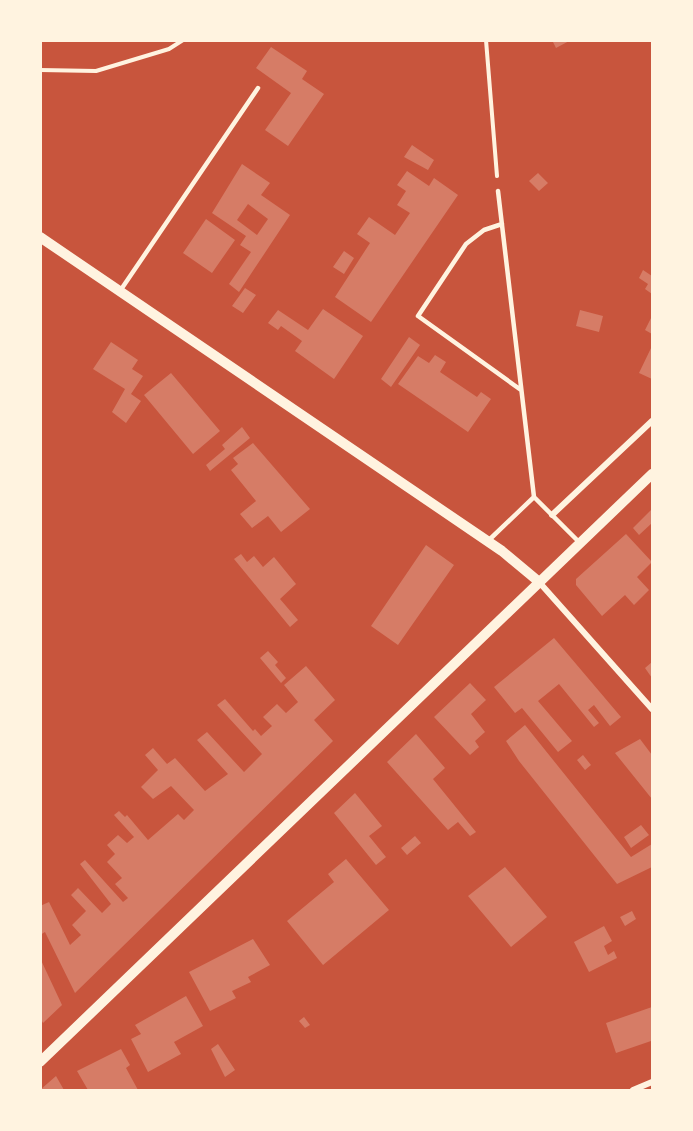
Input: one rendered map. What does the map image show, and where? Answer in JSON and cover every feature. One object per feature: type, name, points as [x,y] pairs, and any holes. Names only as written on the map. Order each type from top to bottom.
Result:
[{"type":"street","points":[[40,237],[487,541],[538,581],[589,635],[652,709]]},
{"type":"street","points":[[552,515],[652,421]]},
{"type":"street","points":[[40,1062],[538,581],[652,474]]},
{"type":"street","points":[[633,1090],[652,1082]]},
{"type":"lane","points":[[120,291],[258,88]]},
{"type":"lane","points":[[498,191],[534,497],[579,542]]},
{"type":"lane","points":[[501,224],[484,230],[466,244],[418,316],[521,390]]},
{"type":"lane","points":[[487,541],[534,497]]},
{"type":"path","points":[[40,70],[96,72],[169,50],[183,40]]},
{"type":"path","points":[[486,40],[498,191]]},
{"type":"building","points":[[552,40],[571,40],[556,48]]},
{"type":"building","points":[[271,47],[307,71],[302,79],[324,94],[288,146],[265,130],[291,93],[256,68]]},
{"type":"building","points":[[412,145],[434,160],[428,170],[404,157]]},
{"type":"building","points":[[242,164],[270,183],[261,195],[290,215],[239,292],[229,284],[251,252],[240,245],[246,236],[212,213]],"holes":[[[248,204],[268,219],[257,235],[237,220]]]},
{"type":"building","points":[[407,171],[429,186],[434,178],[458,195],[371,322],[335,297],[370,243],[357,234],[369,217],[395,235],[410,213],[397,205],[406,191],[397,185]]},
{"type":"building","points":[[538,173],[548,183],[539,191],[529,181]]},
{"type":"building","points":[[206,219],[235,240],[212,273],[183,253]]},
{"type":"building","points":[[344,251],[354,258],[344,274],[333,267]]},
{"type":"building","points":[[643,270],[652,276],[652,294],[645,289],[648,284],[639,278]]},
{"type":"building","points":[[245,288],[256,295],[243,313],[232,306]]},
{"type":"building","points":[[323,309],[363,336],[334,379],[295,351],[302,341],[281,326],[278,330],[268,323],[278,310],[308,330]]},
{"type":"building","points":[[580,310],[603,316],[599,332],[576,326]]},
{"type":"building","points":[[652,316],[652,334],[645,330]]},
{"type":"building","points":[[409,337],[420,345],[391,387],[381,379]]},
{"type":"building","points":[[111,342],[138,360],[132,369],[143,376],[131,394],[141,401],[126,423],[112,412],[125,389],[93,369]]},
{"type":"building","points":[[652,346],[652,379],[639,373]]},
{"type":"building","points":[[435,355],[446,362],[440,372],[477,397],[481,392],[491,399],[468,432],[398,384],[418,356],[429,363]]},
{"type":"building","points":[[171,373],[220,431],[193,454],[144,395]]},
{"type":"building","points":[[242,427],[250,438],[210,471],[206,465],[225,449],[222,445]]},
{"type":"building","points":[[253,443],[310,509],[281,532],[268,516],[252,528],[240,514],[256,501],[231,470],[238,464],[233,458]]},
{"type":"building","points":[[652,509],[652,523],[639,535],[633,528]]},
{"type":"building","points":[[626,534],[652,562],[637,577],[649,590],[634,605],[625,595],[602,616],[576,585],[576,579]]},
{"type":"building","points":[[426,545],[454,565],[398,645],[371,626]]},
{"type":"building","points":[[241,554],[247,562],[254,556],[263,567],[274,557],[296,584],[280,599],[298,620],[290,627],[234,559]]},
{"type":"building","points":[[554,638],[621,717],[610,726],[594,705],[588,710],[599,723],[594,727],[559,684],[538,701],[572,741],[558,752],[522,708],[515,713],[494,687]]},
{"type":"building","points":[[268,651],[278,662],[275,665],[286,678],[281,683],[260,658]]},
{"type":"building","points":[[652,662],[652,678],[645,668]]},
{"type":"building","points":[[306,666],[335,700],[314,720],[333,741],[75,993],[45,932],[40,935],[40,906],[49,902],[70,945],[81,935],[72,925],[86,911],[71,895],[78,888],[102,913],[111,904],[80,864],[85,860],[123,902],[128,898],[115,884],[122,878],[107,862],[115,854],[107,845],[118,835],[127,843],[134,837],[114,815],[119,811],[125,817],[127,815],[148,840],[178,814],[184,820],[194,810],[171,786],[153,799],[141,787],[158,770],[145,755],[153,748],[167,764],[175,758],[205,791],[228,774],[197,740],[207,732],[244,772],[262,754],[217,705],[225,699],[253,731],[255,729],[261,736],[272,726],[263,717],[277,704],[286,713],[298,702],[284,685]]},
{"type":"building","points":[[470,683],[486,700],[471,714],[485,732],[475,741],[479,747],[470,755],[434,717]]},
{"type":"building","points":[[525,725],[631,857],[652,844],[652,867],[617,884],[519,761],[506,741]]},
{"type":"building","points":[[416,734],[445,768],[433,779],[476,832],[470,836],[458,822],[448,830],[387,762]]},
{"type":"building","points":[[640,739],[652,755],[652,799],[615,753]]},
{"type":"building","points":[[583,755],[591,765],[585,770],[577,760]]},
{"type":"building","points":[[355,793],[382,826],[369,836],[386,857],[376,865],[334,813]]},
{"type":"building","points":[[641,825],[649,835],[631,848],[624,837]]},
{"type":"building","points":[[415,836],[421,843],[407,855],[401,848]]},
{"type":"building","points":[[346,859],[389,910],[323,965],[287,921],[334,882],[328,874]]},
{"type":"building","points":[[505,867],[547,917],[511,947],[468,896]]},
{"type":"building","points":[[632,911],[636,919],[625,926],[620,917]]},
{"type":"building","points":[[604,926],[612,941],[604,946],[608,955],[614,951],[617,958],[589,972],[574,942]]},
{"type":"building","points":[[253,939],[270,965],[248,977],[251,982],[232,991],[236,998],[210,1011],[189,972]]},
{"type":"building","points":[[40,958],[62,1005],[43,1023],[40,1017]]},
{"type":"building","points":[[186,996],[203,1026],[174,1042],[181,1054],[148,1072],[131,1039],[141,1034],[135,1025]]},
{"type":"building","points":[[652,1007],[651,1041],[616,1053],[606,1023]]},
{"type":"building","points":[[304,1017],[310,1025],[305,1028],[299,1021]]},
{"type":"building","points":[[218,1044],[235,1070],[225,1077],[211,1049]]},
{"type":"building","points":[[121,1049],[130,1065],[126,1068],[138,1090],[88,1090],[77,1071]]},
{"type":"building","points":[[56,1076],[64,1090],[40,1090]]}]
